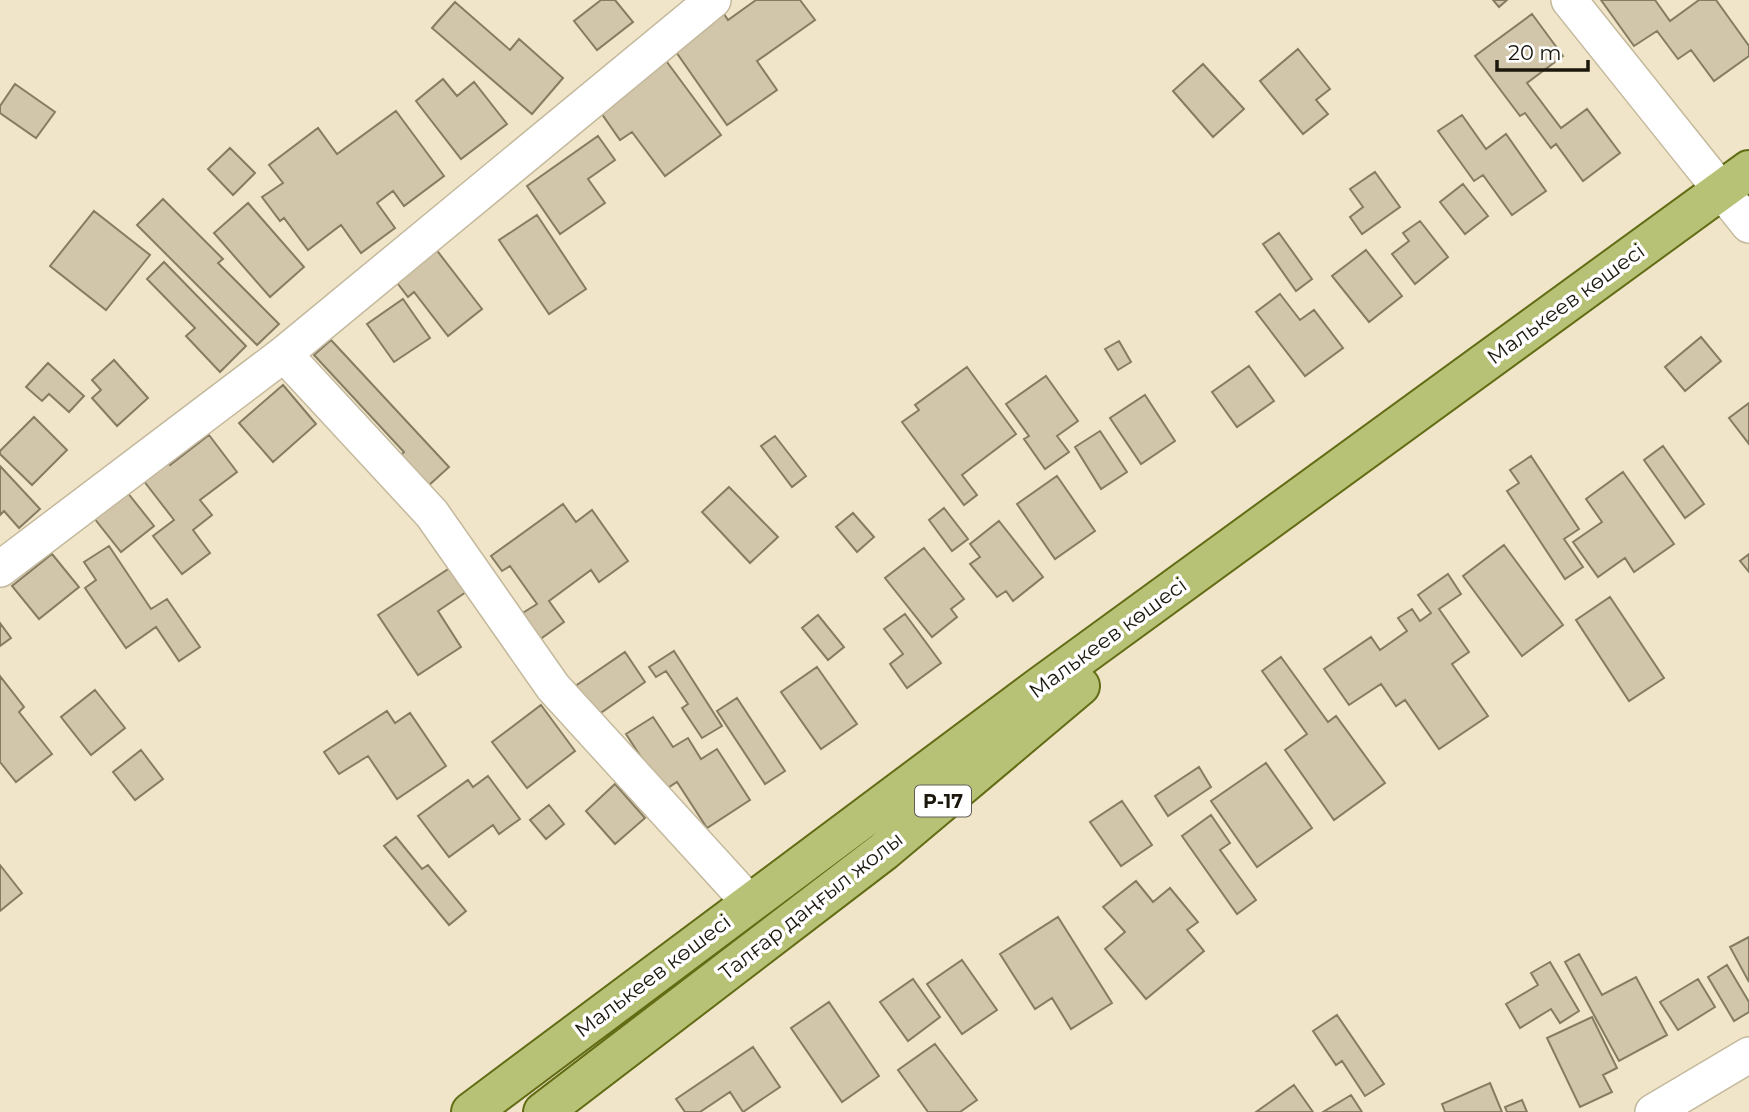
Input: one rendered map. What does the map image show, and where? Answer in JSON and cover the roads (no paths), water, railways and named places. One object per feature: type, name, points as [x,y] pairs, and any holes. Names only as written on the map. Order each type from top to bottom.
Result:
[{"type":"main road","name":"Малькеев көшесі","points":[[471,1112],[1038,688],[1736,180]]},
{"type":"main road","name":"Талғар даңғыл жолы","points":[[543,1112],[884,851],[1331,476]]},
{"type":"street","points":[[0,569],[284,354],[713,0]]},
{"type":"street","points":[[1569,0],[1736,180],[1749,225]]},
{"type":"street","points":[[284,354],[432,514],[553,687],[750,903]]},
{"type":"street","points":[[1653,1112],[1749,1055]]}]
